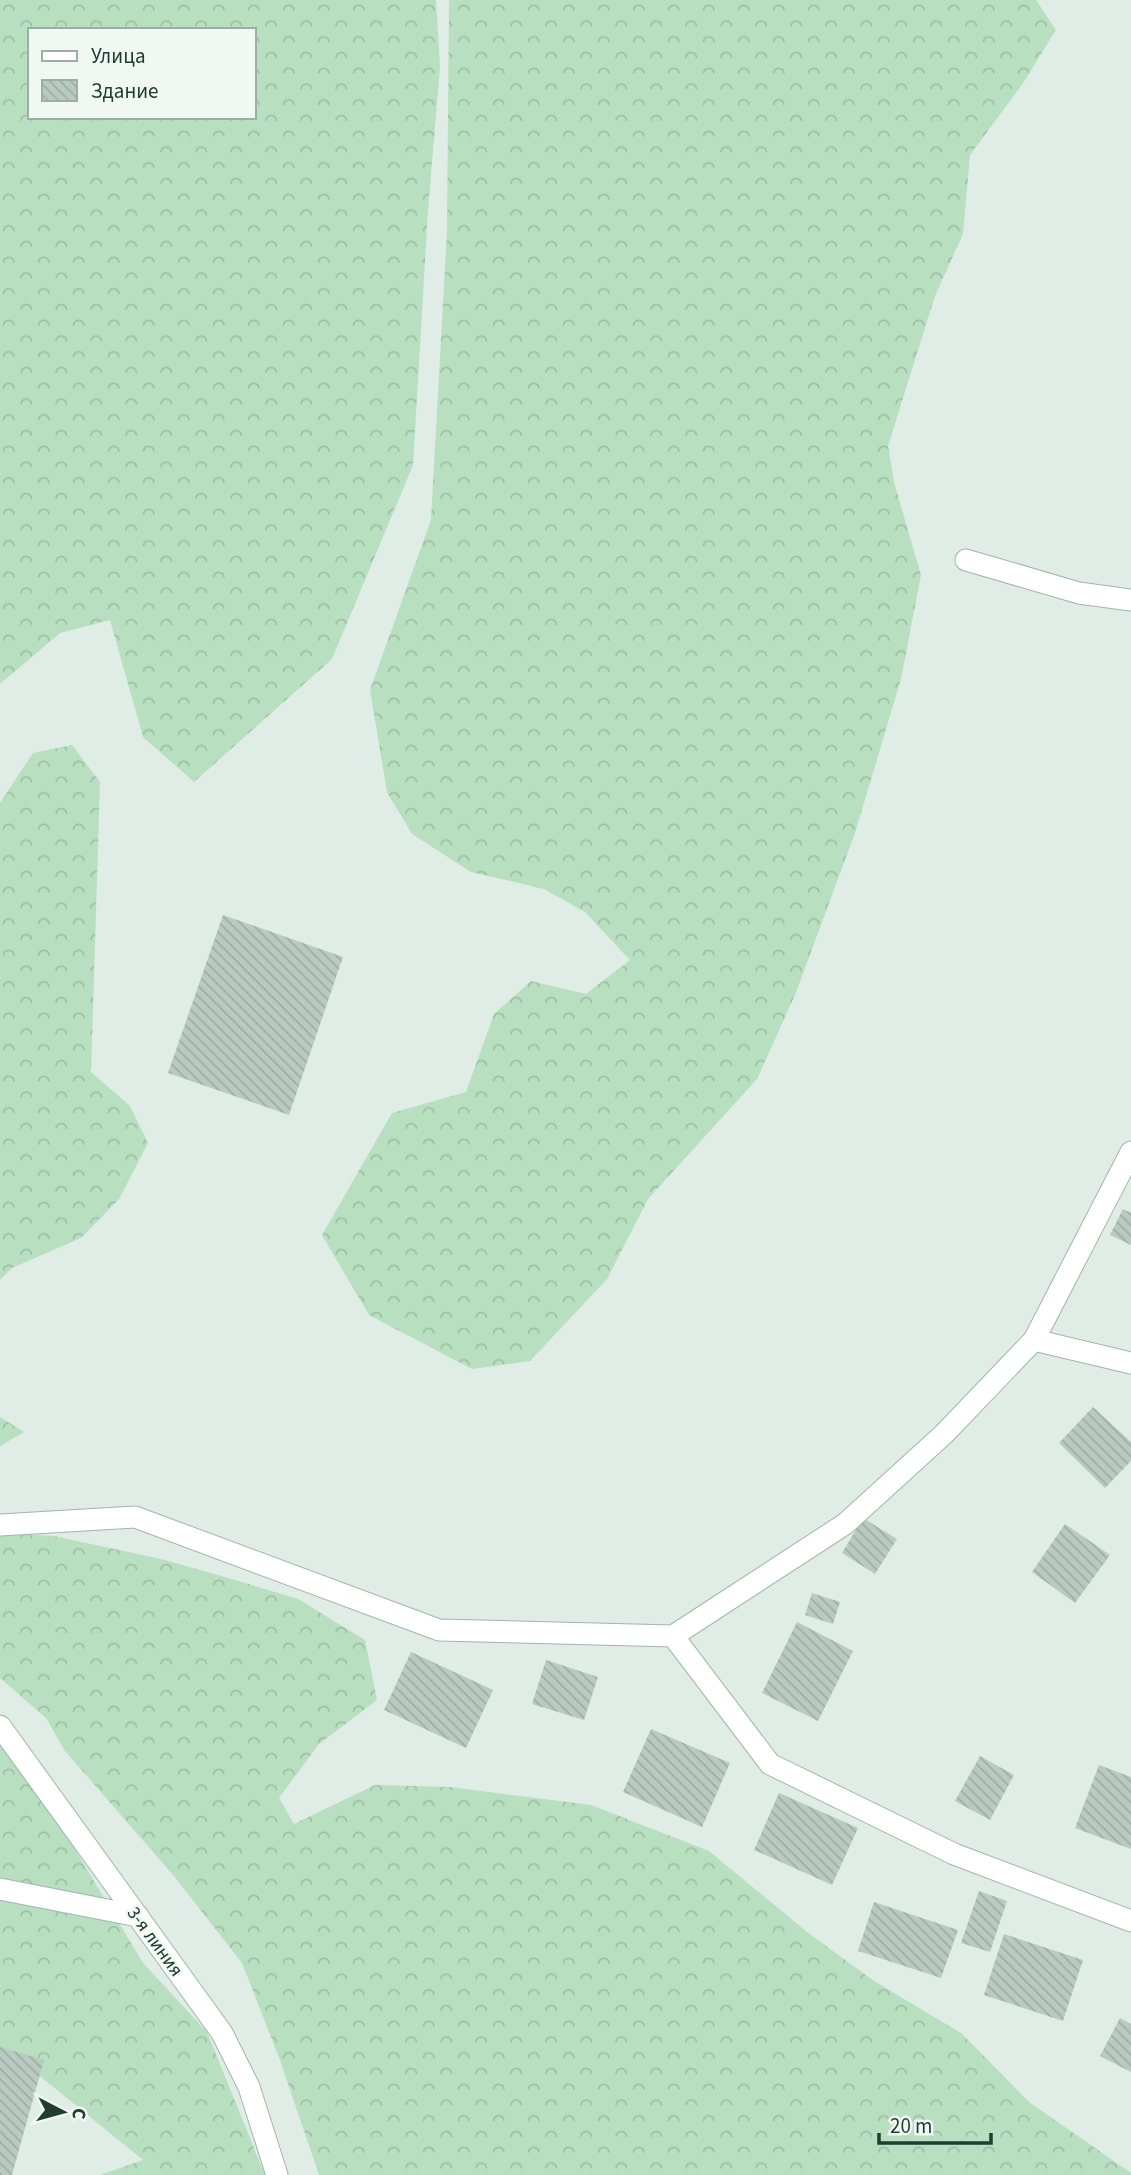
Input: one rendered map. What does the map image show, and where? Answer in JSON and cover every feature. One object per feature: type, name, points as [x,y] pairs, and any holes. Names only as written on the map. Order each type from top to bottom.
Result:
[{"type":"street","points":[[967,560],[1079,593],[1131,600]]},
{"type":"street","points":[[0,1525],[135,1517],[439,1630],[673,1636],[845,1524],[944,1434],[1034,1340],[1131,1152]]},
{"type":"street","points":[[1034,1340],[1131,1363]]},
{"type":"street","points":[[673,1636],[770,1764],[954,1854],[1131,1921]]},
{"type":"street","name":"3-я линия","points":[[0,1727],[222,2033],[249,2087],[277,2175]]},
{"type":"street","points":[[0,1889],[138,1916]]},
{"type":"green space","points":[[0,0],[436,0],[440,67],[428,210],[413,465],[332,659],[194,782],[143,737],[110,620],[60,633],[0,684]]},
{"type":"green space","points":[[449,0],[1036,0],[1056,30],[1021,86],[970,155],[963,234],[935,296],[888,446],[894,482],[921,575],[901,679],[855,833],[795,995],[757,1079],[648,1199],[607,1279],[530,1361],[472,1369],[369,1315],[322,1235],[392,1113],[466,1092],[494,1014],[531,981],[586,994],[630,960],[585,912],[544,889],[471,872],[412,834],[387,792],[370,690],[431,520],[447,231]]},
{"type":"green space","points":[[72,745],[100,782],[91,1072],[130,1106],[148,1143],[119,1199],[81,1238],[12,1268],[0,1280],[0,803],[33,753]]},
{"type":"green space","points":[[0,1417],[24,1432],[0,1446]]},
{"type":"green space","points":[[0,1533],[54,1536],[161,1559],[225,1577],[298,1599],[365,1640],[377,1700],[319,1744],[279,1798],[294,1824],[375,1785],[450,1787],[591,1805],[709,1851],[807,1932],[874,1981],[961,2033],[1029,2102],[1131,2175],[319,2175],[280,2060],[242,1963],[174,1876],[65,1751],[46,1718],[0,1678]]},
{"type":"green space","points":[[0,1738],[27,1769],[143,1963],[207,2032],[265,2175],[100,2175],[143,2160],[25,2064],[0,2047]]},
{"type":"building","points":[[223,915],[343,957],[289,1115],[168,1073]]},
{"type":"building","points":[[1123,1209],[1131,1213],[1131,1245],[1110,1235]]},
{"type":"building","points":[[1093,1407],[1131,1442],[1131,1461],[1105,1488],[1059,1443]]},
{"type":"building","points":[[863,1518],[897,1539],[875,1574],[842,1553]]},
{"type":"building","points":[[1065,1524],[1110,1555],[1075,1603],[1032,1572]]},
{"type":"building","points":[[812,1593],[840,1602],[833,1624],[805,1615]]},
{"type":"building","points":[[797,1622],[853,1651],[818,1721],[762,1693]]},
{"type":"building","points":[[411,1652],[493,1690],[466,1748],[384,1710]]},
{"type":"building","points":[[546,1660],[598,1677],[584,1720],[532,1704]]},
{"type":"building","points":[[651,1729],[730,1763],[702,1827],[623,1792]]},
{"type":"building","points":[[980,1756],[1014,1775],[990,1820],[955,1801]]},
{"type":"building","points":[[1099,1765],[1131,1777],[1131,1849],[1075,1828]]},
{"type":"building","points":[[779,1793],[858,1828],[832,1885],[754,1850]]},
{"type":"building","points":[[979,1891],[1007,1901],[990,1952],[961,1943]]},
{"type":"building","points":[[874,1902],[958,1930],[941,1978],[858,1951]]},
{"type":"building","points":[[1004,1934],[1083,1960],[1063,2021],[984,1995]]},
{"type":"building","points":[[1120,2018],[1131,2024],[1131,2072],[1100,2056]]},
{"type":"building","points":[[0,2047],[44,2060],[12,2175],[0,2175]]}]
